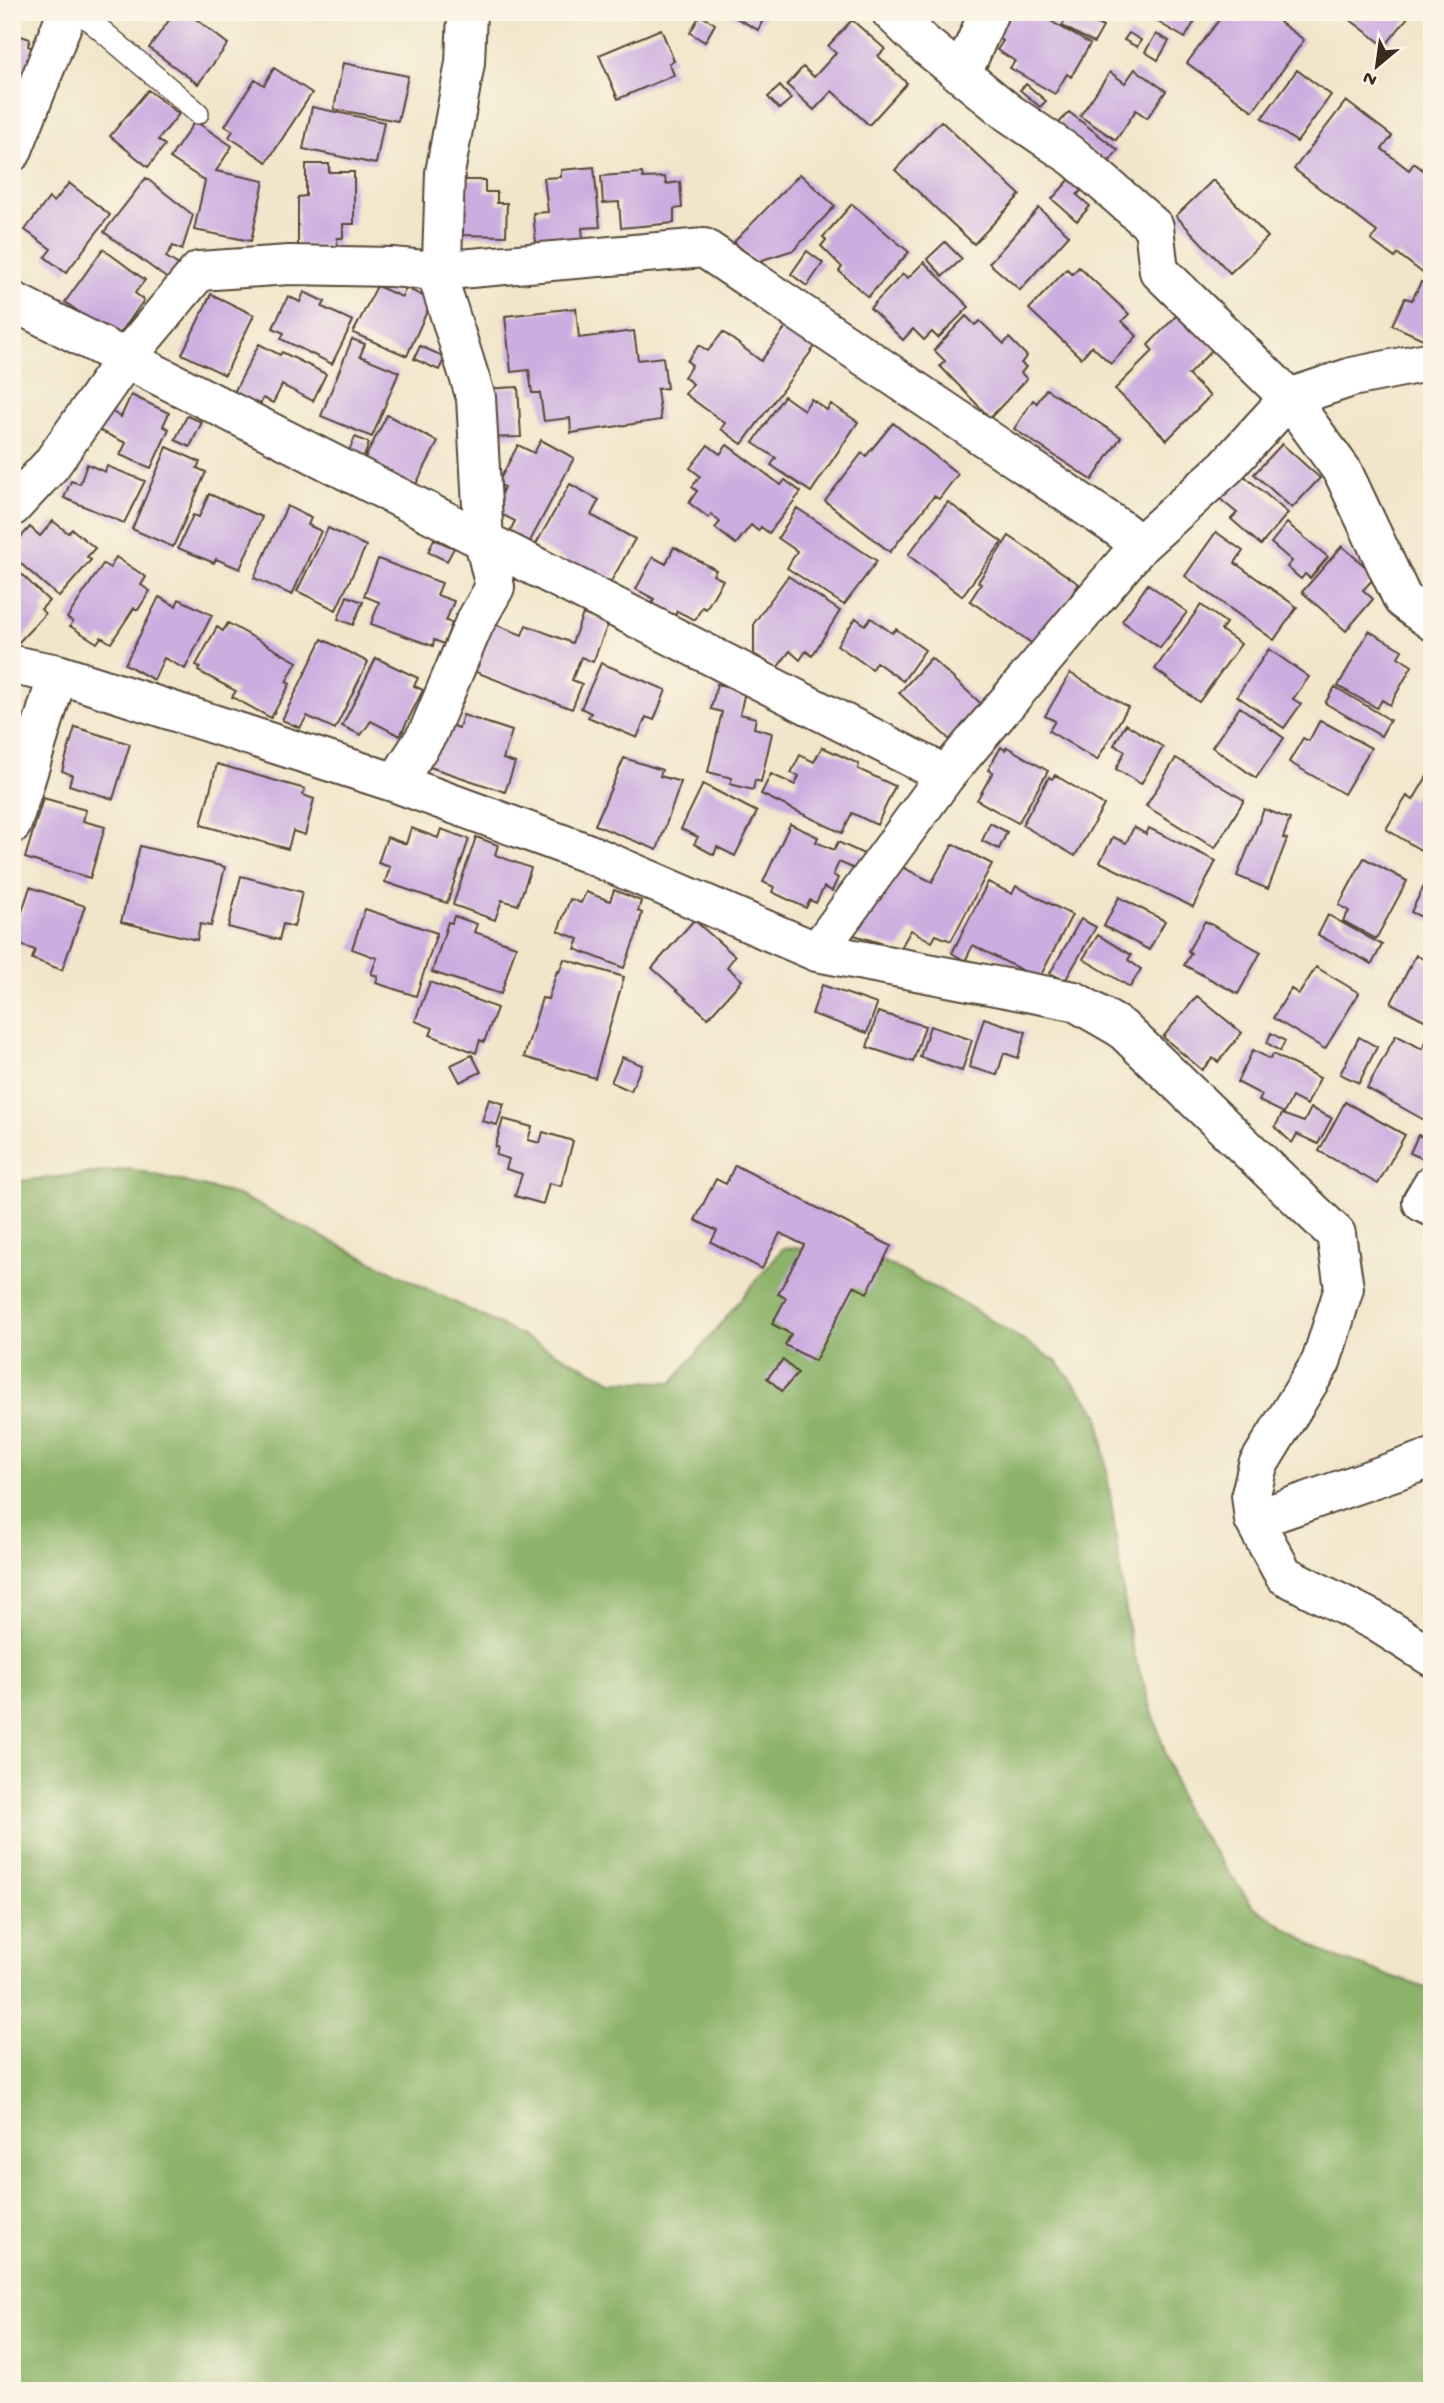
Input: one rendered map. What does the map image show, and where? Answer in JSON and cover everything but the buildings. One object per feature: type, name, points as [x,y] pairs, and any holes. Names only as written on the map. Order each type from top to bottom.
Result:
[{"type":"street","points":[[12,152],[67,12]]},
{"type":"street","points":[[396,783],[428,733],[474,624],[495,587],[484,541],[477,398],[436,271],[442,260],[445,173],[465,63],[467,12]]},
{"type":"street","points":[[891,12],[923,43],[1009,113],[1074,158],[1154,227],[1159,271],[1289,398],[1343,472],[1403,600],[1432,621]]},
{"type":"street","points":[[962,74],[989,12]]},
{"type":"street","points":[[12,507],[51,465],[127,358],[199,271],[289,265],[391,267],[436,271],[704,248],[1140,545]]},
{"type":"street","points":[[12,301],[946,775]]},
{"type":"street","points":[[817,952],[946,775],[1140,545],[1226,467],[1289,398],[1352,377],[1432,361]]},
{"type":"street","points":[[12,666],[58,674],[396,783],[587,853],[817,952],[1074,1001],[1121,1028],[1336,1234],[1344,1288],[1321,1362],[1258,1465],[1251,1494],[1254,1520],[1284,1575],[1375,1620],[1432,1657]]},
{"type":"street","points":[[12,824],[58,674]]},
{"type":"street","points":[[1432,1185],[1422,1202],[1432,1207]]},
{"type":"street","points":[[1254,1520],[1432,1458]]},
{"type":"lane","points":[[80,12],[198,113]]},
{"type":"path","points":[[12,1053],[17,1070],[12,1076]]},
{"type":"green space","points":[[131,1169],[238,1195],[613,1381],[673,1382],[783,1248],[854,1246],[965,1304],[1056,1361],[1099,1414],[1130,1641],[1183,1809],[1253,1906],[1328,1955],[1432,1990],[1432,2391],[12,2391],[12,1182]]}]
